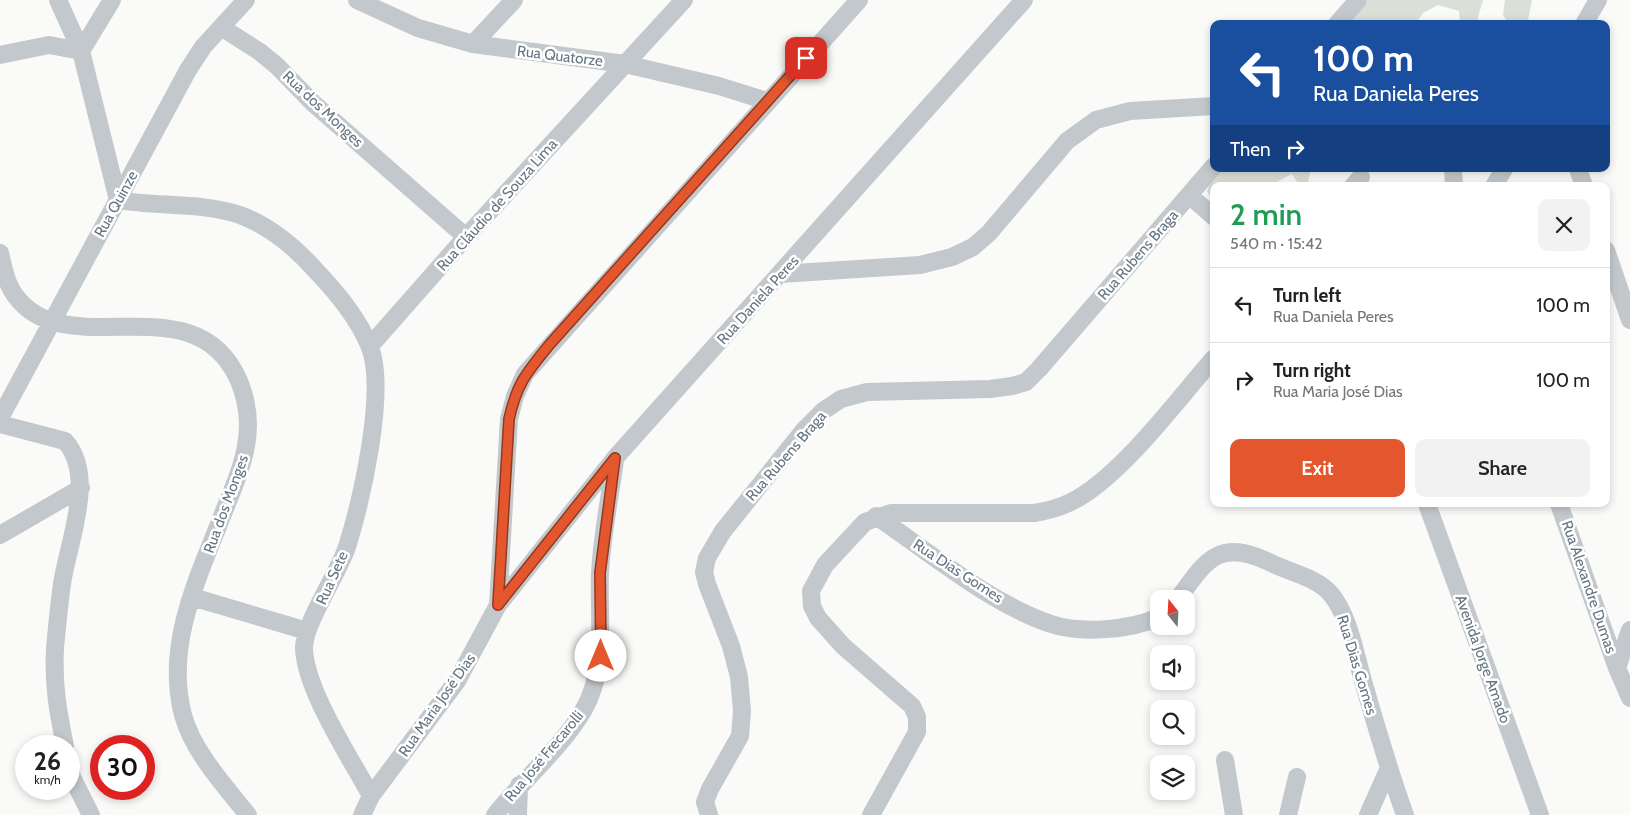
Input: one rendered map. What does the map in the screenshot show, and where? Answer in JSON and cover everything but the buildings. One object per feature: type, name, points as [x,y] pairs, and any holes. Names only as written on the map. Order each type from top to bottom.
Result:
[{"type":"street","points":[[58,0],[81,51],[118,200],[141,204],[212,208],[241,216],[271,231],[312,265],[330,285],[351,313],[370,346]]},
{"type":"street","points":[[81,51],[112,0]]},
{"type":"street","name":"Rua Quinze","points":[[0,418],[50,322],[188,70],[221,27],[246,0]]},
{"type":"street","name":"Rua Quatorze","points":[[357,0],[418,28],[472,44],[625,64],[710,83],[767,102]]},
{"type":"street","points":[[472,44],[514,0]]},
{"type":"street","name":"Rua Cláudio de Souza Lima","points":[[370,346],[466,237],[684,0]]},
{"type":"street","name":"Rua Maria José Dias","points":[[362,815],[371,796],[457,681],[498,605],[509,419],[515,396],[525,374],[859,0]]},
{"type":"street","name":"Rua Daniela Peres","points":[[498,605],[615,458],[1024,0]]},
{"type":"street","points":[[1340,20],[1358,0]]},
{"type":"street","points":[[1586,20],[1598,0]]},
{"type":"street","name":"Rua dos Monges","points":[[221,27],[260,52],[277,66],[313,103],[466,237]]},
{"type":"street","points":[[0,55],[49,45],[81,51]]},
{"type":"street","points":[[780,274],[920,265],[952,257],[973,247],[989,233],[1067,141],[1096,120],[1130,111],[1210,106]]},
{"type":"street","name":"Rua Rubens Braga","points":[[709,815],[706,802],[710,790],[740,736],[742,711],[738,677],[731,646],[704,572],[707,558],[723,531],[805,430],[823,411],[841,399],[867,392],[990,389],[1026,382],[1040,369],[1210,171]]},
{"type":"street","points":[[1189,196],[1210,214]]},
{"type":"street","name":"Rua dos Monges","points":[[0,253],[5,274],[18,298],[32,311],[50,322],[82,326],[169,328],[191,334],[207,340],[218,350],[229,363],[239,382],[248,418],[245,459],[192,597],[180,637],[177,678],[183,716],[199,751],[248,815]]},
{"type":"street","points":[[1610,262],[1630,320]]},
{"type":"street","name":"Rua Sete","points":[[370,346],[375,402],[363,491],[346,549],[307,631],[304,647],[306,665],[314,688],[371,796]]},
{"type":"street","points":[[871,815],[917,732],[917,718],[912,706],[843,646],[818,618],[812,606],[811,592],[825,565],[865,522],[876,516],[891,513],[1034,513],[1053,509],[1071,502],[1092,490],[1126,458],[1210,363]]},
{"type":"street","points":[[0,424],[65,441],[74,456],[81,488],[62,583],[55,650],[55,698],[63,735]]},
{"type":"street","name":"Rua José Frecarolli","points":[[494,815],[565,736],[583,710],[597,681],[601,656],[600,573],[615,458]]},
{"type":"street","points":[[0,535],[81,488]]},
{"type":"street","name":"Avenida Jorge Amado","points":[[1428,507],[1540,815]]},
{"type":"street","name":"Rua Alexandre Dumas","points":[[1560,507],[1617,668],[1630,698]]},
{"type":"street","name":"Rua Dias Gomes","points":[[876,516],[985,591],[1052,624],[1076,628],[1124,628],[1150,621]]},
{"type":"street","name":"Rua Dias Gomes","points":[[1185,590],[1199,570],[1212,558],[1226,552],[1242,552],[1317,582],[1330,593],[1340,610],[1349,633],[1388,770],[1405,815]]},
{"type":"street","points":[[192,597],[307,631]]},
{"type":"street","points":[[1617,668],[1630,630]]},
{"type":"street","points":[[1225,760],[1234,815]]},
{"type":"street","points":[[1368,815],[1388,770]]},
{"type":"street","points":[[1288,815],[1297,777]]},
{"type":"street","points":[[518,815],[519,785]]},
{"type":"street","points":[[80,793],[91,815]]},
{"type":"shaded area","points":[[1368,0],[1483,0],[1477,20],[1460,20],[1459,11],[1438,5],[1423,13],[1418,20],[1349,20]]},
{"type":"shaded area","points":[[1505,0],[1532,0],[1528,20],[1506,20],[1503,15]]},
{"type":"shaded area","points":[[1216,172],[1310,172],[1308,182],[1297,182],[1292,174],[1277,182],[1211,182]]},
{"type":"shaded area","points":[[1210,184],[1210,197],[1207,191]]},
{"type":"route","points":[[601,656],[600,573],[615,458],[498,605],[509,419],[515,396],[525,374],[550,344],[806,58]]}]
